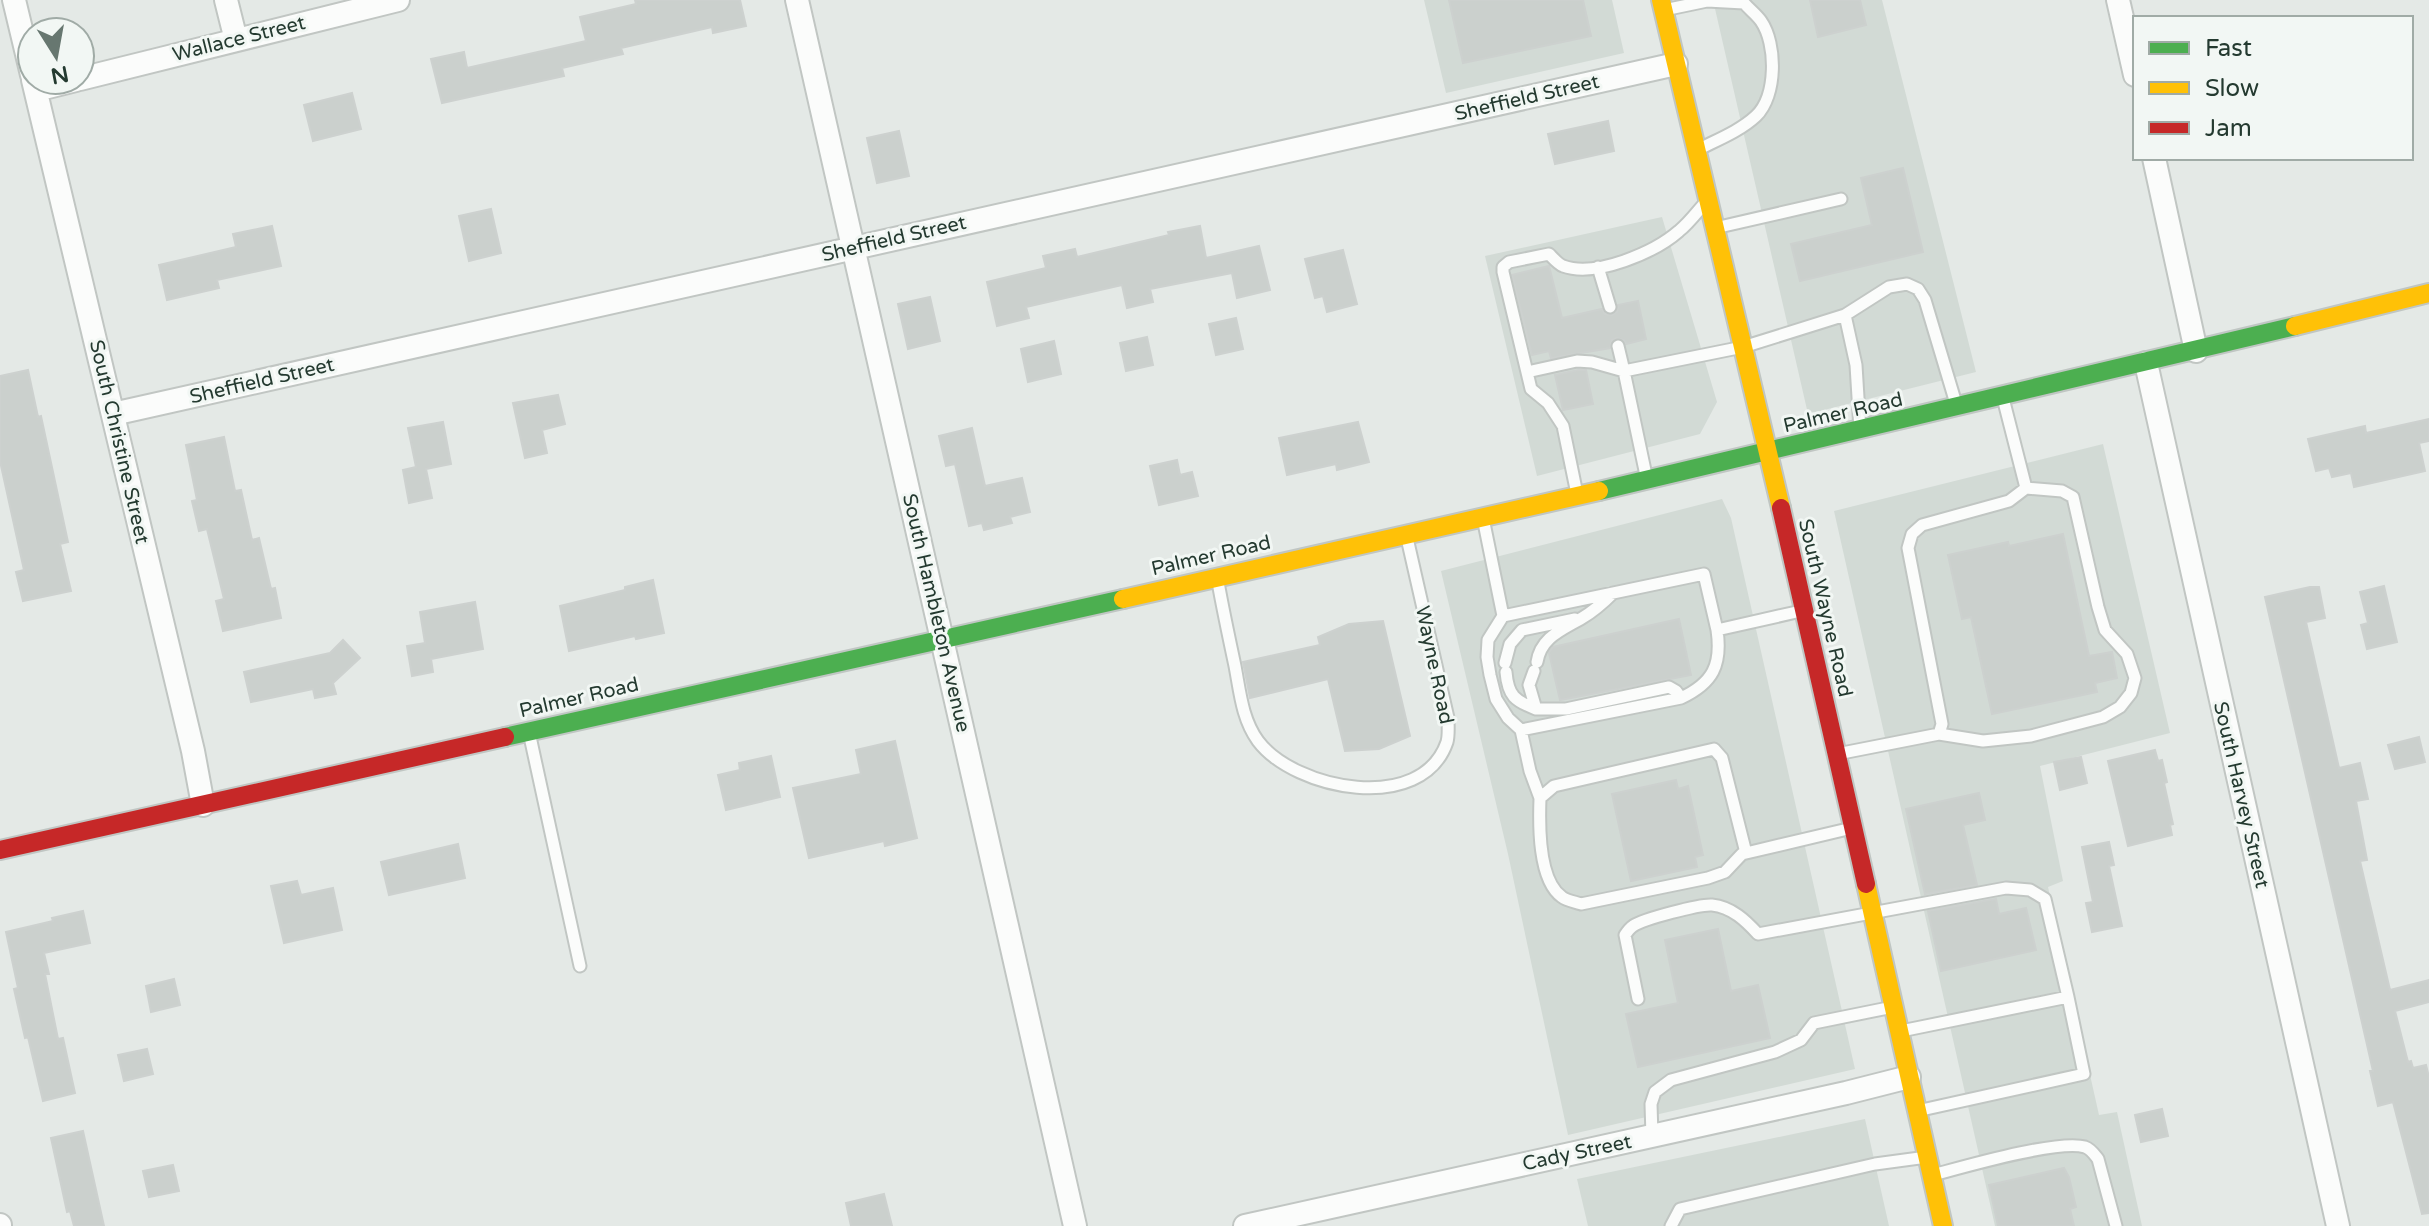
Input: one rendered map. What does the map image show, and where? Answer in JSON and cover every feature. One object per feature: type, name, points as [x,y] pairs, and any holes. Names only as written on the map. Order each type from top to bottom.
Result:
[{"type":"street","points":[[226,0],[236,40]]},
{"type":"street","name":"Wallace Street","points":[[96,75],[398,0]]},
{"type":"street","name":"South Hambleton Avenue","points":[[797,0],[1075,1226]]},
{"type":"street","points":[[2118,0],[2133,66]]},
{"type":"street","name":"South Wayne Road","points":[[1663,5],[1943,1226]]},
{"type":"street","name":"Sheffield Street","points":[[113,414],[1676,64]]},
{"type":"street","name":"South Christine Street","points":[[37,96],[193,751],[203,805]]},
{"type":"street","points":[[2154,160],[2196,351]]},
{"type":"street","name":"Palmer Road","points":[[0,850],[1768,453],[2429,293]]},
{"type":"street","name":"South Harvey Street","points":[[2146,363],[2338,1226]]},
{"type":"street","name":"Cady Street","points":[[1245,1226],[1909,1077]]},
{"type":"lane","points":[[1663,5],[1707,1],[1744,3],[1762,23],[1773,59],[1771,87],[1759,114],[1739,129],[1696,150]]},
{"type":"lane","points":[[1577,496],[1563,426],[1548,403],[1531,389],[1503,267],[1509,262],[1549,254],[1562,266],[1590,269],[1641,256],[1679,232],[1708,199]]},
{"type":"lane","points":[[1715,228],[1841,199]]},
{"type":"lane","points":[[1598,267],[1610,307]]},
{"type":"lane","points":[[1527,372],[1577,361],[1624,371],[1743,347],[1845,315],[1889,287],[1907,284],[1918,289],[1925,300],[1957,408]]},
{"type":"lane","points":[[1845,315],[1856,365],[1860,431]]},
{"type":"lane","points":[[1618,346],[1647,480]]},
{"type":"lane","points":[[2003,397],[2026,488]]},
{"type":"lane","points":[[1836,754],[1939,734],[1983,741],[2031,736],[2103,717],[2120,707],[2131,693],[2135,678],[2127,654],[2105,630],[2073,497],[2062,491],[2026,488],[2009,501],[1922,525],[1912,534],[1908,548],[1942,724],[1939,734]]},
{"type":"lane","points":[[1482,517],[1503,616],[1488,640],[1487,657],[1496,699],[1508,718],[1521,730],[1540,798],[1541,853],[1550,880],[1562,897],[1581,904],[1708,878],[1725,872],[1742,854],[1853,828]]},
{"type":"lane","name":"Wayne Road","points":[[1217,577],[1246,721],[1259,742],[1276,759],[1302,773],[1347,788],[1380,788],[1405,783],[1440,757],[1448,739],[1448,718],[1406,535]]},
{"type":"lane","points":[[1503,616],[1704,574],[1717,630],[1720,650],[1714,672],[1697,690],[1681,698],[1521,730]]},
{"type":"lane","points":[[1536,709],[1529,685],[1539,650],[1552,635],[1583,618],[1613,593]]},
{"type":"lane","points":[[1717,630],[1803,610]]},
{"type":"lane","points":[[1583,618],[1522,630],[1510,644],[1507,686],[1517,702],[1536,709],[1566,709],[1669,687],[1681,698]]},
{"type":"lane","points":[[529,732],[580,966]]},
{"type":"lane","points":[[1540,798],[1554,786],[1714,749],[1722,758],[1746,853]]},
{"type":"lane","points":[[1638,999],[1625,935],[1631,926],[1685,910],[1712,905],[1743,917],[1758,934],[2006,888],[2030,890],[2045,899],[2084,1074],[1916,1111]]},
{"type":"lane","points":[[1899,1031],[2068,997]]},
{"type":"lane","points":[[1652,1136],[1651,1104],[1655,1092],[1671,1080],[1775,1052],[1801,1040],[1814,1023],[1893,1007]]},
{"type":"lane","points":[[1671,1226],[1680,1209],[1875,1164],[1929,1166],[2057,1146],[2087,1147],[2093,1151],[2098,1159],[2116,1226]]},
{"type":"shaded area","points":[[1424,0],[1612,0],[1624,53],[1446,93]]},
{"type":"shaded area","points":[[1713,0],[1882,0],[1976,372],[1808,414]]},
{"type":"shaded area","points":[[1662,217],[1717,402],[1700,434],[1537,476],[1485,256]]},
{"type":"shaded area","points":[[2103,444],[2170,733],[2040,766],[2063,881],[2048,887],[2099,1115],[2117,1112],[2142,1226],[1995,1226],[1834,511]]},
{"type":"shaded area","points":[[1722,499],[1731,518],[1855,1069],[1568,1135],[1508,854],[1441,571]]},
{"type":"shaded area","points":[[1865,1119],[1889,1226],[1588,1226],[1577,1179]]},
{"type":"building","points":[[635,0],[740,0],[746,26],[713,33],[712,27],[621,48],[623,54],[562,68],[564,76],[442,103],[431,59],[464,52],[467,68],[586,41],[580,17],[636,4]]},
{"type":"building","points":[[1449,0],[1583,0],[1591,36],[1463,63]]},
{"type":"building","points":[[1810,0],[1860,0],[1866,25],[1818,37]]},
{"type":"building","points":[[352,93],[361,129],[313,141],[304,105]]},
{"type":"building","points":[[1608,121],[1614,151],[1555,164],[1548,134]]},
{"type":"building","points":[[899,131],[909,176],[877,183],[867,138]]},
{"type":"building","points":[[1903,168],[1923,252],[1800,281],[1791,244],[1872,225],[1861,178]]},
{"type":"building","points":[[491,209],[501,253],[469,261],[459,216]]},
{"type":"building","points":[[272,226],[281,266],[217,280],[219,288],[167,300],[159,265],[236,247],[233,234]]},
{"type":"building","points":[[1200,226],[1206,258],[1259,246],[1270,290],[1237,298],[1232,273],[1150,289],[1153,302],[1127,308],[1122,285],[1026,307],[1029,318],[997,326],[987,282],[1046,268],[1043,256],[1075,249],[1077,257]]},
{"type":"building","points":[[1343,250],[1357,304],[1327,312],[1323,296],[1315,298],[1305,259]]},
{"type":"building","points":[[1549,266],[1562,318],[1602,309],[1605,314],[1612,315],[1617,312],[1618,305],[1638,301],[1646,339],[1626,344],[1617,338],[1612,340],[1610,348],[1551,358],[1549,351],[1532,355],[1512,275]]},
{"type":"building","points":[[930,297],[940,341],[908,349],[898,304]]},
{"type":"building","points":[[1236,318],[1243,349],[1216,355],[1209,324]]},
{"type":"building","points":[[1147,337],[1153,365],[1126,371],[1120,343]]},
{"type":"building","points":[[1054,341],[1061,374],[1028,382],[1021,349]]},
{"type":"building","points":[[28,370],[68,542],[60,544],[71,591],[23,601],[16,572],[24,570],[0,461],[0,376]]},
{"type":"building","points":[[1586,370],[1593,404],[1563,410],[1555,375]]},
{"type":"building","points":[[558,395],[565,424],[542,430],[547,453],[525,458],[513,403]]},
{"type":"building","points":[[2429,419],[2429,441],[2419,443],[2425,471],[2354,487],[2351,473],[2332,477],[2329,468],[2316,471],[2308,439],[2365,426],[2366,433]]},
{"type":"building","points":[[443,422],[451,464],[426,469],[432,498],[409,503],[403,470],[416,467],[408,428]]},
{"type":"building","points":[[1358,422],[1369,462],[1337,470],[1336,464],[1287,475],[1279,438]]},
{"type":"building","points":[[972,428],[985,486],[1022,478],[1030,512],[1010,517],[1012,523],[984,530],[982,523],[969,526],[955,464],[946,466],[939,436]]},
{"type":"building","points":[[224,437],[235,491],[241,490],[252,540],[259,538],[281,618],[223,631],[216,601],[224,599],[207,529],[199,531],[192,501],[197,500],[186,445]]},
{"type":"building","points":[[1177,460],[1180,475],[1192,472],[1198,496],[1159,505],[1150,466]]},
{"type":"building","points":[[2063,534],[2089,656],[2112,652],[2117,678],[2095,683],[2097,692],[1992,714],[1971,617],[1962,619],[1948,555]]},
{"type":"building","points":[[653,580],[664,633],[636,639],[635,636],[569,651],[560,606]]},
{"type":"building","points":[[2384,586],[2397,642],[2367,649],[2361,625],[2368,623],[2360,592]]},
{"type":"building","points":[[2319,587],[2325,618],[2306,622],[2339,768],[2360,763],[2368,799],[2356,801],[2367,860],[2360,861],[2390,990],[2429,980],[2429,1002],[2395,1011],[2408,1062],[2411,1061],[2413,1068],[2426,1065],[2429,1077],[2429,1213],[2422,1214],[2393,1102],[2378,1106],[2370,1071],[2373,1071],[2265,597]]},
{"type":"building","points":[[475,602],[483,649],[431,659],[433,672],[412,676],[407,646],[425,643],[420,612]]},
{"type":"building","points":[[1679,619],[1691,675],[1560,700],[1549,653],[1553,647]]},
{"type":"building","points":[[1383,621],[1410,736],[1379,749],[1345,751],[1328,679],[1250,698],[1243,662],[1320,645],[1318,637],[1349,624]]},
{"type":"building","points":[[343,640],[360,658],[333,683],[336,694],[315,698],[313,689],[251,702],[244,672],[330,653]]},
{"type":"building","points":[[2419,737],[2425,762],[2395,769],[2388,745]]},
{"type":"building","points":[[895,741],[917,838],[885,846],[884,841],[809,858],[793,788],[861,774],[856,750]]},
{"type":"building","points":[[2155,750],[2158,761],[2162,760],[2167,782],[2164,783],[2173,824],[2170,825],[2172,835],[2128,846],[2108,761]]},
{"type":"building","points":[[771,756],[780,797],[726,810],[718,775],[740,770],[739,763]]},
{"type":"building","points":[[2081,757],[2087,783],[2060,790],[2054,762]]},
{"type":"building","points":[[1676,780],[1678,789],[1688,786],[1703,855],[1695,857],[1697,867],[1631,881],[1612,794]]},
{"type":"building","points":[[1979,793],[1985,820],[1963,825],[1977,885],[1925,894],[1906,809]]},
{"type":"building","points":[[2109,842],[2114,865],[2109,866],[2122,926],[2092,932],[2086,903],[2093,902],[2082,847]]},
{"type":"building","points":[[458,844],[465,878],[389,895],[381,862]]},
{"type":"building","points":[[297,881],[301,895],[333,888],[342,930],[284,943],[271,886]]},
{"type":"building","points":[[1996,899],[1999,914],[2026,908],[2036,950],[1941,971],[1928,911]]},
{"type":"building","points":[[83,911],[90,943],[44,953],[58,1039],[63,1038],[75,1093],[43,1101],[14,989],[18,988],[6,932]]},
{"type":"building","points":[[1718,929],[1731,991],[1758,985],[1770,1038],[1638,1067],[1626,1014],[1678,1003],[1665,940]]},
{"type":"building","points":[[174,979],[180,1005],[151,1012],[146,986]]},
{"type":"building","points":[[147,1049],[153,1074],[124,1081],[118,1055]]},
{"type":"building","points":[[2162,1109],[2168,1136],[2141,1142],[2135,1115]]},
{"type":"building","points":[[83,1131],[104,1226],[74,1226],[70,1211],[67,1212],[51,1138]]},
{"type":"building","points":[[173,1165],[179,1191],[149,1197],[143,1171]]},
{"type":"building","points":[[2064,1168],[2076,1207],[2070,1209],[2074,1226],[1998,1226],[1989,1185]]},
{"type":"building","points":[[884,1194],[892,1226],[851,1226],[846,1203]]},
{"type":"traffic: fast","points":[[1599,491],[2295,326]]},
{"type":"traffic: fast","points":[[505,737],[1123,599]]},
{"type":"traffic: slow","points":[[1661,0],[1781,508]]},
{"type":"traffic: slow","points":[[2295,326],[2429,293]]},
{"type":"traffic: slow","points":[[1123,599],[1599,491]]},
{"type":"traffic: slow","points":[[1866,884],[1943,1226]]},
{"type":"traffic: jam","points":[[1781,508],[1866,884]]},
{"type":"traffic: jam","points":[[0,850],[505,737]]}]
